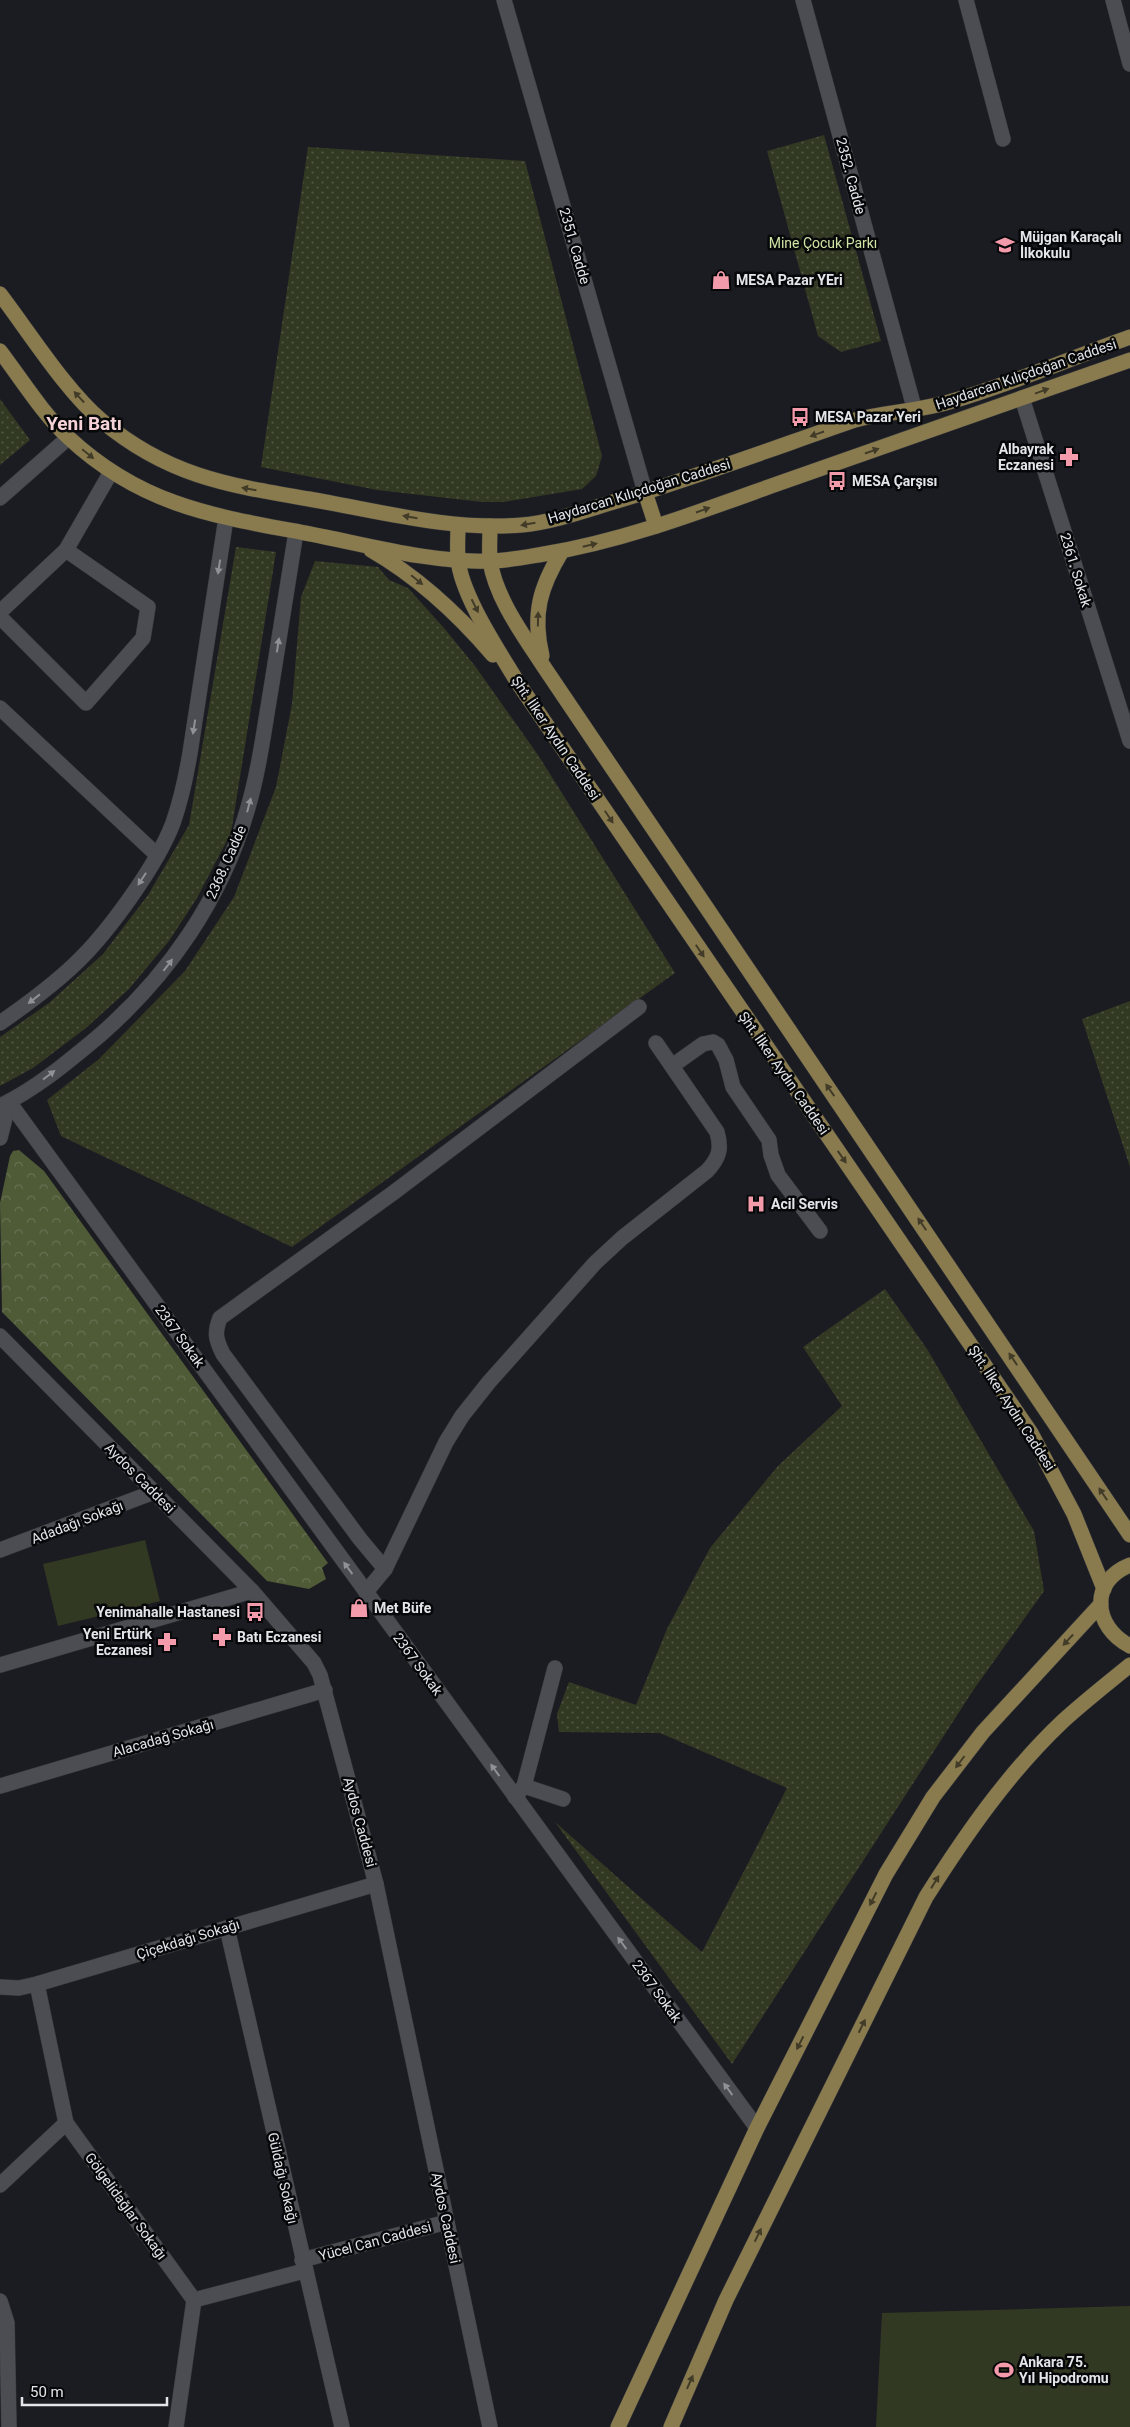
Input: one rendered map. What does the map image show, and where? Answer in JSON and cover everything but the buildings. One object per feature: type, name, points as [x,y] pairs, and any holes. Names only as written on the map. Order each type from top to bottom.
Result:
[{"type":"main road","name":"Haydarcan Kılıçdoğan Caddesi","points":[[0,294],[73,390],[100,419],[132,444],[161,460],[181,470],[230,486],[458,525],[524,525],[646,492],[856,420],[878,414],[915,410],[952,401],[1130,337]]},
{"type":"main road","name":"Haydarcan Kılıçdoğan Caddesi","points":[[1,354],[68,438],[110,472],[133,486],[163,499],[226,518],[296,532],[458,560],[490,562],[562,551],[656,526],[1130,360]]},
{"type":"main road","points":[[646,492],[656,526]]},
{"type":"main road","name":"Şht. İlker Aydın Caddesi","points":[[458,525],[458,560],[472,601],[518,683],[1031,1433],[1074,1514],[1102,1597],[1102,1617],[1108,1630],[1118,1640],[1130,1646]]},
{"type":"main road","points":[[490,526],[490,562]]},
{"type":"main road","points":[[361,544],[399,566],[456,614],[518,683]]},
{"type":"main road","points":[[544,667],[538,642],[539,599],[544,582],[562,551]]},
{"type":"main road","name":"Şht. İlker Aydın Caddesi","points":[[490,562],[510,612],[544,667],[1130,1535]]},
{"type":"main road","points":[[866,1192],[889,1176]]},
{"type":"main road","points":[[618,2427],[756,2128],[886,1874],[934,1797],[983,1732],[1102,1597],[1111,1578],[1122,1568],[1130,1565]]},
{"type":"main road","points":[[671,2427],[726,2300],[926,1897],[964,1836],[997,1792],[1064,1721],[1130,1665]]},
{"type":"street","name":"2351. Cadde","points":[[504,0],[646,492]]},
{"type":"street","name":"2352. Cadde","points":[[803,0],[915,410]]},
{"type":"street","points":[[966,0],[1003,139]]},
{"type":"street","points":[[1114,0],[1130,64]]},
{"type":"street","name":"2361. Sokak","points":[[1022,398],[1130,741]]},
{"type":"street","points":[[0,498],[68,438]]},
{"type":"street","points":[[0,612],[66,550],[110,472]]},
{"type":"street","points":[[0,1023],[53,984],[76,964],[115,917],[157,855],[172,826],[184,792],[226,518]]},
{"type":"street","name":"2368. Cadde","points":[[4,1104],[87,1046],[136,1001],[167,967],[190,934],[216,890],[247,814],[258,772],[296,532]]},
{"type":"street","points":[[0,617],[86,703],[142,638],[148,607],[66,550]]},
{"type":"street","points":[[0,708],[157,855]]},
{"type":"street","points":[[385,1569],[360,1539],[222,1354],[216,1340],[215,1330],[220,1318],[393,1193],[638,1006]]},
{"type":"street","points":[[672,1066],[703,1044],[713,1042],[718,1045],[726,1060],[733,1087],[769,1140],[771,1155],[778,1175],[820,1231]]},
{"type":"street","points":[[366,1592],[385,1569],[446,1442],[462,1416],[489,1382],[595,1263],[622,1238],[717,1160],[720,1144],[717,1132],[656,1043]]},
{"type":"street","points":[[0,1138],[4,1104]]},
{"type":"street","name":"2367 Sokak","points":[[4,1104],[366,1592],[520,1792],[756,2128]]},
{"type":"street","name":"Aydos Caddesi","points":[[0,1336],[252,1591],[314,1663],[325,1690],[376,1884],[490,2427]]},
{"type":"street","name":"Adadağı Sokağı","points":[[0,1550],[154,1492]]},
{"type":"street","points":[[0,1665],[252,1591]]},
{"type":"street","points":[[555,1668],[520,1792],[563,1799]]},
{"type":"street","name":"Alacadağ Sokağı","points":[[0,1786],[325,1690]]},
{"type":"street","name":"Çiçekdağı Sokağı","points":[[0,1988],[19,1988],[37,1984],[376,1884]]},
{"type":"street","name":"Güldağı Sokağı","points":[[227,1928],[303,2266],[342,2427]]},
{"type":"street","name":"Gölgelidağlar Sokağı","points":[[37,1984],[66,2123],[194,2300]]},
{"type":"street","points":[[0,2185],[66,2123]]},
{"type":"street","name":"Yücel Can Caddesi","points":[[194,2300],[447,2222]]},
{"type":"street","points":[[176,2427],[194,2300]]},
{"type":"street","points":[[0,2301],[7,2323],[9,2427]]},
{"type":"green space","name":"Mine Çocuk Parkı","points":[[824,135],[881,341],[841,352],[818,336],[767,151]]},
{"type":"green space","points":[[308,147],[525,161],[602,456],[596,476],[582,489],[504,502],[482,502],[377,490],[261,467]]},
{"type":"green space","points":[[0,399],[30,440],[0,465]]},
{"type":"green space","points":[[236,547],[276,552],[231,833],[197,898],[169,941],[129,989],[86,1028],[33,1068],[0,1086],[0,1037],[49,1003],[103,954],[148,895],[189,825]]},
{"type":"green space","points":[[315,561],[378,567],[389,580],[408,588],[444,628],[475,666],[538,755],[675,973],[292,1247],[61,1136],[47,1100],[99,1059],[185,971],[234,897],[276,787],[292,704],[301,597]]},
{"type":"green space","points":[[1130,1001],[1130,1167],[1082,1019]]},
{"type":"green space","points":[[19,1150],[44,1171],[328,1563],[322,1568],[326,1579],[309,1589],[267,1581],[2,1312],[0,1203],[10,1156],[13,1151]]},
{"type":"green space","points":[[885,1289],[927,1349],[1034,1531],[1044,1591],[974,1689],[732,2064],[555,1822],[702,1952],[787,1788],[660,1733],[559,1732],[557,1714],[569,1682],[636,1705],[667,1629],[710,1548],[778,1466],[842,1406],[803,1347]]},
{"type":"green space","points":[[145,1540],[160,1601],[58,1626],[43,1564]]},
{"type":"green space","name":"Ankara 75. Yıl Hipodromu","points":[[1130,2306],[1130,2427],[876,2427],[882,2313]]},
{"type":"place","name":"Müjgan Karaçalı İlkokulu","points":[[1005,245]]},
{"type":"place","name":"MESA Pazar YEri","points":[[721,280]]},
{"type":"place","name":"MESA Pazar Yeri","points":[[800,417]]},
{"type":"place","name":"Albayrak Eczanesi","points":[[1069,457]]},
{"type":"place","name":"MESA Çarşısı","points":[[837,481]]},
{"type":"place","name":"Acil Servis","points":[[756,1204]]},
{"type":"place","name":"Met Büfe","points":[[359,1608]]},
{"type":"place","name":"Yenimahalle Hastanesi","points":[[255,1612]]},
{"type":"place","name":"Batı Eczanesi","points":[[222,1637]]},
{"type":"place","name":"Yeni Ertürk Eczanesi","points":[[167,1642]]},
{"type":"place","name":"Ankara 75. Yıl Hipodromu","points":[[1004,2370]]},
{"type":"district","name":"Yeni Batı","points":[[84,423]]}]
